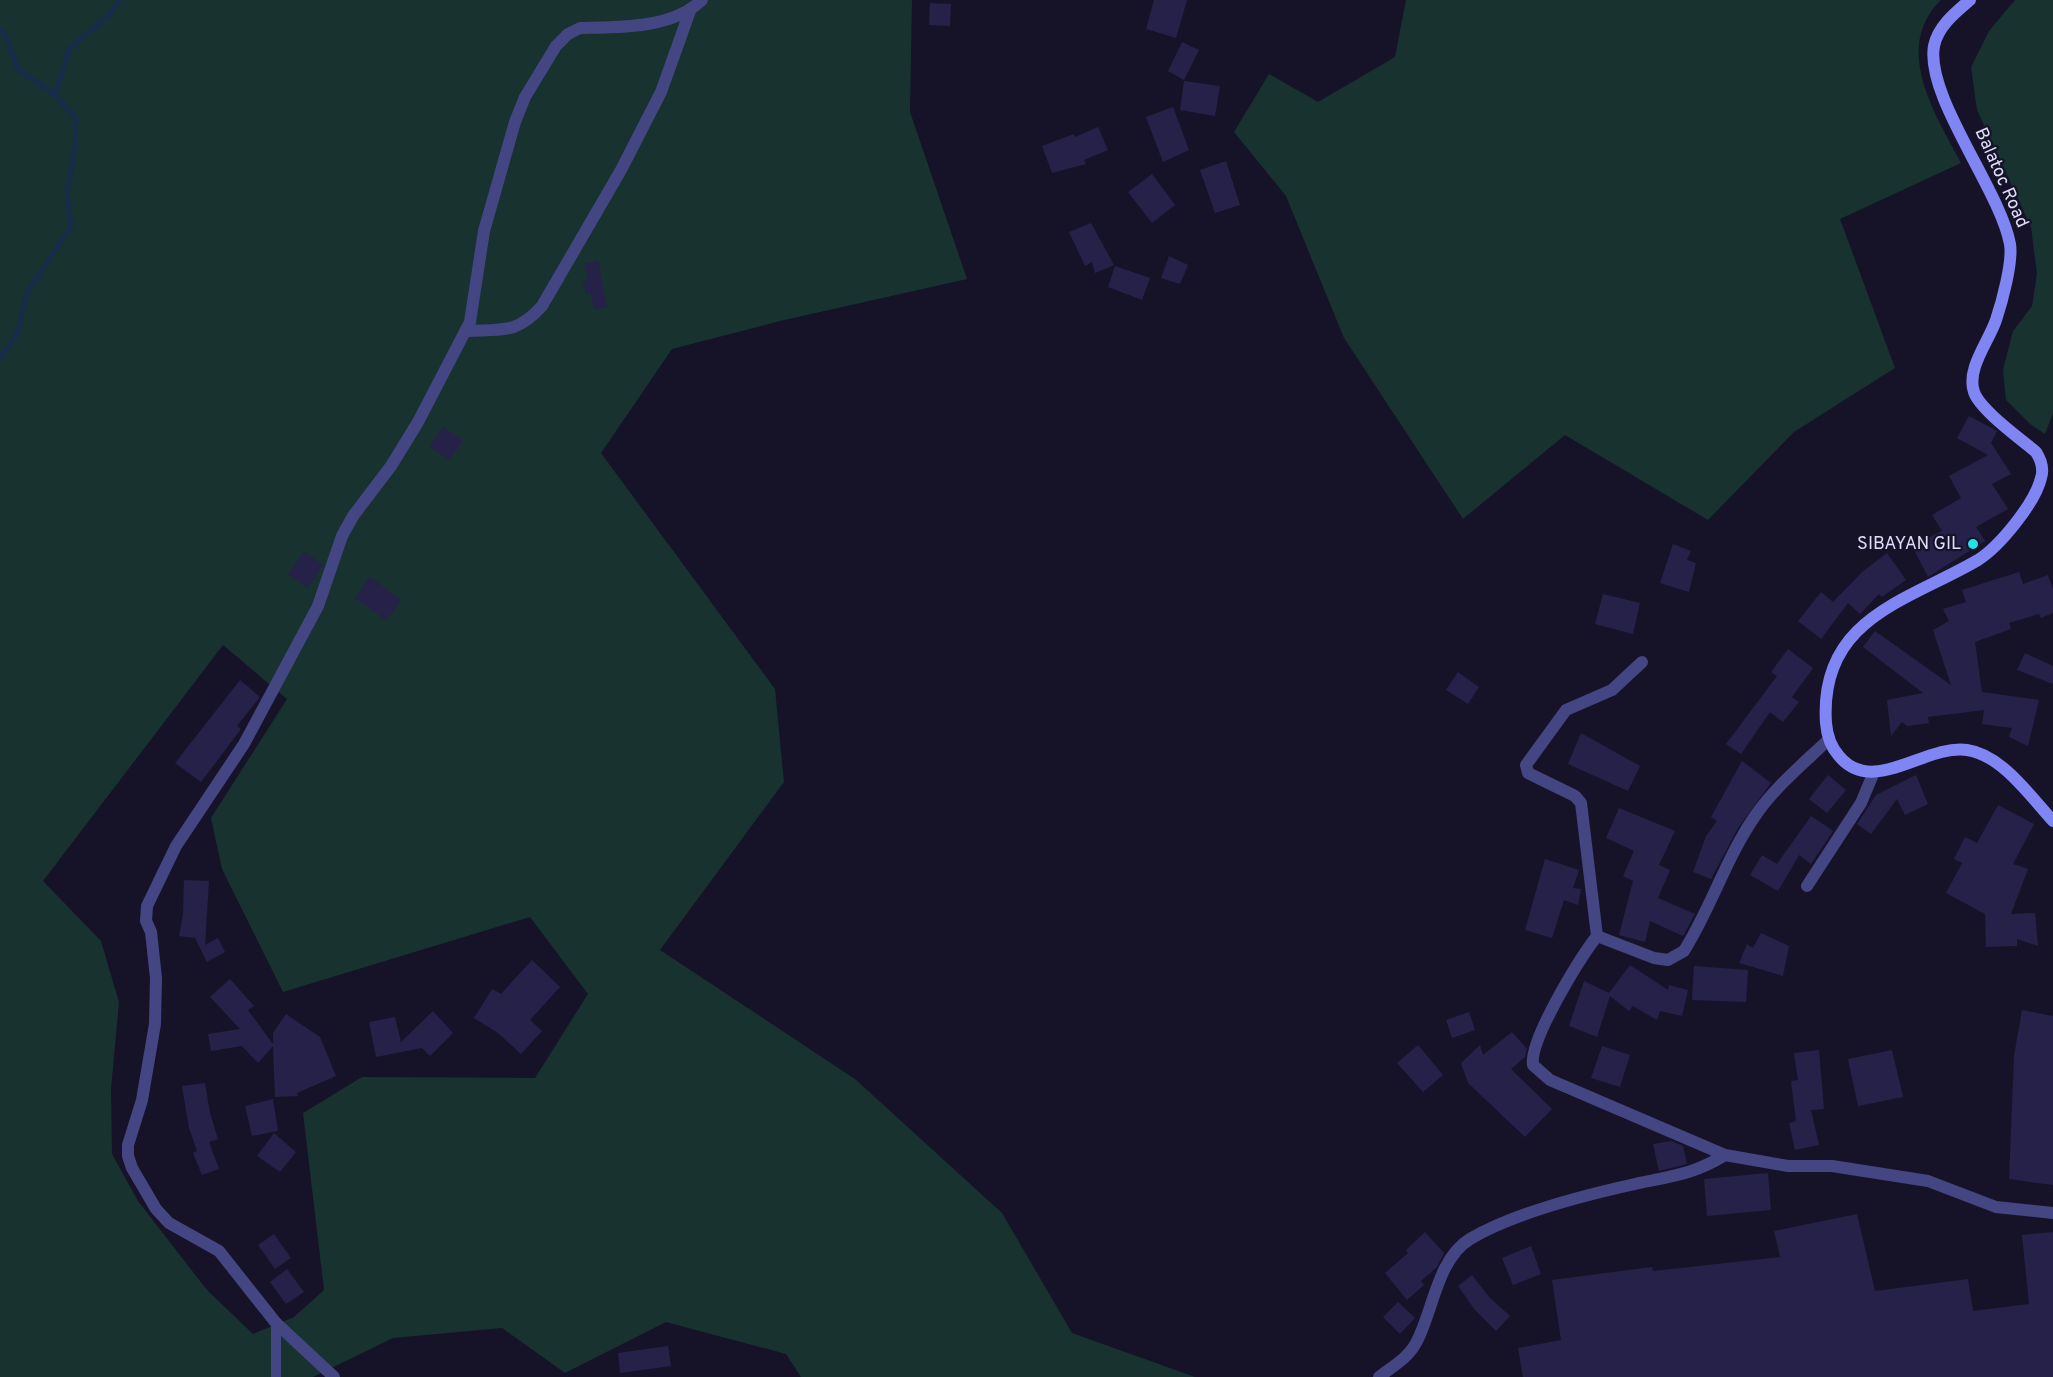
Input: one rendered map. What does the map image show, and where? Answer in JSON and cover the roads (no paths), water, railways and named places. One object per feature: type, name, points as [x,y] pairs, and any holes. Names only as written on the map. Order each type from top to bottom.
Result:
[{"type":"main road","name":"Balatoc Road","points":[[1828,740],[1826,721],[1830,685],[1843,648],[1861,628],[1893,602],[1988,553],[2013,525],[2039,486],[2042,476],[2040,459],[2036,452],[1979,401],[1973,387],[1976,365],[1996,319],[2010,254],[2001,216],[1941,88],[1934,62],[1934,46],[1940,32],[1951,16],[1970,0]]},
{"type":"main road","points":[[1828,740],[1850,767],[1874,772],[1933,754],[1968,750],[1984,755],[2000,766],[2053,820]]},
{"type":"street","points":[[334,1377],[276,1323],[219,1251],[169,1223],[147,1194],[128,1156],[128,1145],[142,1100],[156,1024],[156,978],[151,932],[146,921],[147,906],[176,846],[244,744],[318,606],[342,536],[353,516],[391,466],[418,422],[465,331],[472,311],[484,231],[515,122],[525,97],[556,46],[567,34],[580,28],[674,20],[690,11],[702,0]]},
{"type":"street","points":[[465,331],[515,329],[525,324],[542,306],[621,170],[661,92],[690,11]]},
{"type":"street","points":[[1642,662],[1612,690],[1566,710],[1526,765],[1528,773],[1575,796],[1581,803],[1597,936],[1585,952],[1537,1039],[1532,1057],[1533,1065],[1550,1080],[1725,1155],[1788,1166],[1832,1166],[1928,1181],[1996,1207],[2053,1213]]},
{"type":"street","points":[[1597,936],[1654,958],[1668,960],[1684,951],[1735,848],[1755,816],[1774,792],[1828,740]]},
{"type":"street","points":[[1807,886],[1861,803],[1874,772]]},
{"type":"street","points":[[1379,1377],[1400,1361],[1415,1344],[1445,1273],[1454,1257],[1469,1240],[1528,1215],[1575,1199],[1687,1175],[1725,1155]]},
{"type":"lane","points":[[276,1323],[276,1377]]},
{"type":"waterway","points":[[55,95],[69,49],[110,14],[120,0]]},
{"type":"waterway","points":[[0,30],[5,34],[18,69],[55,95],[76,118],[75,150],[67,190],[71,227],[27,293],[18,332],[0,358]]},
{"type":"place","name":"SIBAYAN GIL","points":[[1973,544]]}]
